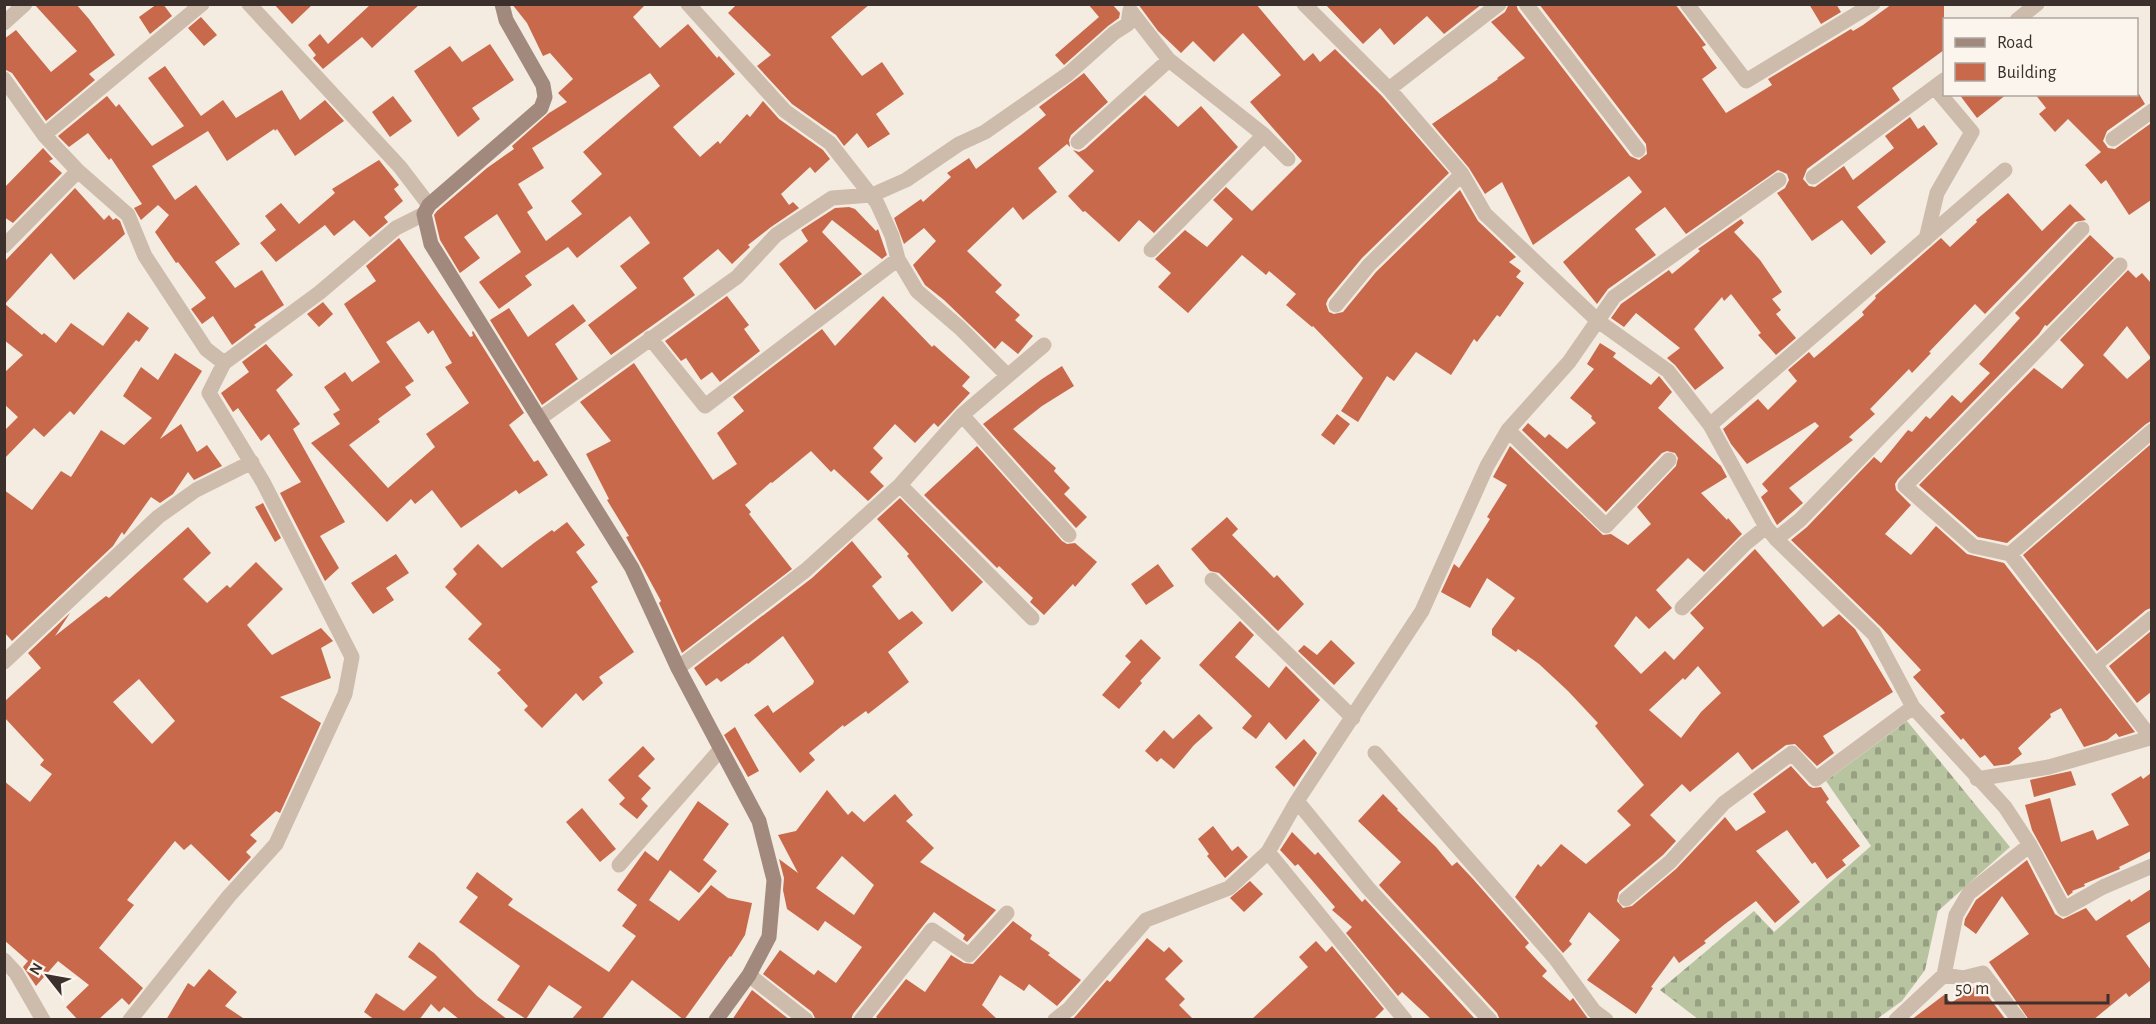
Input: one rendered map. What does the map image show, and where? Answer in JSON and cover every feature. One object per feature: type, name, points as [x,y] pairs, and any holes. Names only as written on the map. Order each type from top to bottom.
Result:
[{"type":"main road","points":[[502,4],[506,20],[543,85],[545,97],[541,108],[426,209],[431,244],[632,568],[678,668],[759,821],[774,880],[769,937],[749,975],[716,1020]]},
{"type":"street","points":[[4,23],[25,4]]},
{"type":"street","points":[[44,135],[202,4]]},
{"type":"street","points":[[130,1020],[229,896],[276,844],[345,694],[352,657],[252,462],[209,393],[224,363],[319,293],[396,228],[426,209],[400,167],[249,4]]},
{"type":"street","points":[[688,4],[785,111],[830,143],[872,195],[892,236],[898,259],[917,291],[960,328],[1007,375]]},
{"type":"street","points":[[1304,4],[1389,89],[1462,174],[1485,214],[1598,321],[1668,371],[1710,425],[1771,533],[1874,634],[1913,707],[2005,807],[2030,845],[2064,909],[2103,887],[2151,866]]},
{"type":"street","points":[[1389,89],[1499,4]]},
{"type":"street","points":[[1526,4],[1638,150]]},
{"type":"street","points":[[1687,4],[1746,81],[1873,4]]},
{"type":"street","points":[[2020,18],[2037,4]]},
{"type":"street","points":[[539,419],[737,277],[776,234],[832,198],[872,195],[906,180],[959,144],[986,132],[1068,74],[1114,33],[1128,24],[1131,6]]},
{"type":"street","points":[[1131,6],[1168,60],[1264,135],[1288,159]]},
{"type":"street","points":[[1077,142],[1168,60]]},
{"type":"street","points":[[4,80],[44,135],[78,171],[128,215],[146,256],[206,349],[224,363]]},
{"type":"street","points":[[1813,177],[1940,84]]},
{"type":"street","points":[[1926,239],[1937,193],[1972,132],[1948,96]]},
{"type":"street","points":[[2113,139],[2151,111]]},
{"type":"street","points":[[1150,250],[1264,135]]},
{"type":"street","points":[[1710,425],[2005,170]]},
{"type":"street","points":[[4,246],[78,171]]},
{"type":"street","points":[[1336,305],[1369,265],[1462,174]]},
{"type":"street","points":[[1055,1020],[1069,1009],[1146,920],[1229,888],[1268,852],[1297,801],[1422,611],[1487,466],[1508,430],[1569,362],[1614,297],[1779,180]]},
{"type":"street","points":[[1682,608],[1745,544],[1800,520],[2082,229]]},
{"type":"street","points":[[650,338],[705,406],[898,259]]},
{"type":"street","points":[[1977,779],[2049,767],[2151,739],[2010,554],[1973,546],[1905,486],[2120,265]]},
{"type":"street","points":[[678,668],[806,570],[900,485],[962,415],[1044,345]]},
{"type":"street","points":[[962,415],[1069,535]]},
{"type":"street","points":[[1508,430],[1606,526],[1669,460]]},
{"type":"street","points":[[2010,554],[2151,431]]},
{"type":"street","points":[[4,662],[158,517],[196,490],[252,462]]},
{"type":"street","points":[[900,485],[1032,618]]},
{"type":"street","points":[[1212,580],[1353,718]]},
{"type":"street","points":[[2096,664],[2151,618]]},
{"type":"street","points":[[1626,899],[1670,862],[1724,803],[1792,753],[1816,779],[1913,707]]},
{"type":"street","points":[[619,865],[721,749]]},
{"type":"street","points":[[1375,753],[1554,958],[1594,1011],[1606,1020]]},
{"type":"street","points":[[1297,801],[1368,888],[1490,1020]]},
{"type":"street","points":[[1906,1016],[1944,975],[1956,915],[1969,893],[2030,845]]},
{"type":"street","points":[[1268,852],[1398,1017]]},
{"type":"street","points":[[861,1020],[932,930],[969,955],[1007,914]]},
{"type":"street","points":[[4,960],[16,973],[43,1020]]},
{"type":"street","points":[[1944,975],[1963,978],[1983,973],[2019,1020]]},
{"type":"street","points":[[749,975],[806,1020]]},
{"type":"green space","points":[[1907,721],[2010,847],[1938,911],[1925,970],[1902,1001],[1877,1019],[1698,1019],[1660,990],[1754,911],[1774,932],[1871,846],[1826,781]]},
{"type":"building","points":[[34,4],[76,4],[115,55],[89,74],[95,80],[46,121],[12,73],[4,69],[4,39],[16,30],[51,72],[77,51]]},
{"type":"building","points":[[157,4],[163,4],[172,16],[150,34],[139,17]]},
{"type":"building","points":[[274,4],[313,4],[292,24]]},
{"type":"building","points":[[371,4],[420,4],[372,48],[362,37],[323,69],[313,58],[316,55],[308,45],[320,34],[328,44]]},
{"type":"building","points":[[512,4],[646,4],[633,17],[660,48],[688,24],[717,58],[719,56],[735,74],[673,127],[700,157],[718,141],[720,144],[747,114],[750,117],[763,101],[779,119],[823,150],[830,159],[815,173],[810,167],[781,194],[789,205],[793,202],[799,208],[748,245],[750,247],[732,264],[718,249],[683,278],[695,295],[611,355],[588,325],[637,288],[620,266],[650,243],[630,216],[577,258],[568,247],[525,276],[532,285],[499,309],[479,282],[521,252],[497,214],[464,237],[480,258],[460,273],[440,240],[434,215],[437,211],[487,168],[514,149],[512,146],[549,113],[567,102],[558,93],[573,79],[550,53],[543,56],[527,23]],"holes":[[[650,73],[660,86],[583,152],[602,174],[571,201],[582,214],[546,241],[527,212],[533,208],[518,184],[544,168],[532,148]]]},
{"type":"building","points":[[737,4],[870,4],[831,37],[862,76],[882,62],[904,94],[876,114],[890,134],[868,148],[857,133],[844,146],[836,135],[792,104],[757,66],[771,55],[728,13]]},
{"type":"building","points":[[1088,4],[1112,4],[1120,13],[1119,18],[1064,65],[1055,55],[1099,17]]},
{"type":"building","points":[[1138,4],[1256,4],[1304,61],[1313,53],[1320,62],[1335,49],[1382,96],[1449,173],[1362,258],[1326,304],[1329,312],[1334,314],[1343,312],[1376,272],[1460,190],[1478,221],[1516,257],[1509,262],[1521,271],[1516,277],[1524,283],[1500,317],[1497,315],[1477,342],[1474,339],[1451,375],[1416,352],[1394,381],[1387,376],[1358,422],[1341,411],[1363,378],[1313,326],[1286,305],[1296,294],[1269,271],[1266,275],[1242,255],[1188,313],[1158,287],[1171,273],[1155,259],[1185,230],[1207,247],[1233,219],[1213,200],[1226,187],[1252,211],[1302,161],[1250,102],[1281,75],[1243,33],[1214,62],[1193,41],[1181,53],[1158,31]]},
{"type":"building","points":[[1325,4],[1482,4],[1444,34],[1427,16],[1394,45],[1380,28],[1363,44]]},
{"type":"building","points":[[1509,4],[1516,4],[1518,10],[1630,156],[1639,160],[1647,154],[1646,144],[1539,4],[1675,4],[1706,45],[1702,47],[1717,68],[1702,79],[1726,113],[1772,85],[1768,79],[1851,29],[1853,31],[1863,25],[1892,4],[1944,4],[1943,51],[1892,88],[1900,100],[1807,169],[1803,179],[1809,186],[1815,187],[1844,166],[1853,180],[1894,148],[1885,136],[1910,117],[1918,129],[1924,125],[1938,144],[1857,207],[1886,242],[1871,255],[1842,220],[1812,241],[1777,193],[1785,188],[1789,180],[1787,174],[1778,170],[1686,234],[1665,207],[1635,229],[1656,255],[1608,289],[1597,304],[1563,262],[1642,192],[1629,176],[1533,245],[1502,182],[1485,194],[1469,168],[1432,124],[1525,58],[1491,22],[1505,12]]},
{"type":"building","points":[[1809,4],[1836,4],[1841,12],[1821,24]]},
{"type":"building","points":[[201,17],[217,35],[204,46],[188,28]]},
{"type":"building","points":[[490,44],[514,80],[472,108],[480,119],[458,137],[414,71],[450,46],[462,62]]},
{"type":"building","points":[[165,66],[201,116],[223,100],[236,118],[282,90],[300,120],[325,100],[344,121],[295,156],[277,129],[275,131],[274,129],[227,161],[208,131],[152,166],[175,200],[196,185],[240,244],[215,262],[235,288],[262,270],[284,305],[254,325],[256,327],[232,345],[213,316],[202,324],[191,309],[206,298],[178,262],[176,263],[155,232],[169,215],[158,205],[141,220],[134,208],[142,204],[111,158],[109,160],[88,133],[69,147],[58,136],[107,96],[116,107],[119,104],[152,146],[184,126],[148,78]]},
{"type":"building","points":[[1084,73],[1108,102],[1071,135],[1070,147],[1067,144],[1038,168],[1057,192],[1023,220],[1013,207],[967,251],[1002,285],[995,292],[1020,315],[1015,320],[1033,336],[1018,354],[1002,341],[995,349],[925,285],[913,265],[936,241],[924,228],[904,244],[894,218],[921,199],[923,202],[951,177],[947,173],[969,158],[976,169],[1021,135],[1046,115],[1039,107]]},
{"type":"building","points":[[2139,94],[2145,104],[2107,131],[2103,141],[2108,148],[2115,149],[2150,124],[2151,200],[2129,215],[2106,180],[2101,184],[2085,165],[2101,152],[2068,119],[2055,132],[2039,114],[2046,108],[2037,96],[2138,96]]},
{"type":"building","points":[[1145,95],[1178,127],[1201,106],[1238,147],[1154,233],[1139,220],[1119,242],[1085,211],[1083,212],[1068,196],[1094,171],[1073,150],[1079,152],[1085,149]]},
{"type":"building","points":[[393,96],[412,121],[390,137],[372,112]]},
{"type":"building","points":[[1960,96],[2004,96],[1977,118]]},
{"type":"building","points":[[43,148],[53,159],[49,161],[62,173],[13,223],[4,217],[4,188]]},
{"type":"building","points":[[379,160],[399,185],[394,189],[403,201],[384,217],[388,222],[370,237],[354,220],[334,236],[325,225],[276,262],[260,243],[276,230],[265,216],[281,203],[299,224],[335,193],[332,189]]},
{"type":"building","points":[[75,188],[104,220],[109,215],[113,220],[116,218],[120,221],[125,234],[74,280],[51,253],[5,304],[42,335],[44,333],[56,343],[71,323],[103,346],[128,312],[149,328],[139,342],[136,340],[74,415],[70,411],[44,437],[34,428],[4,459],[4,431],[18,417],[4,404],[4,373],[23,355],[4,340],[4,262]]},
{"type":"building","points":[[2008,193],[2042,231],[2070,204],[2086,220],[2075,222],[1985,314],[1975,304],[1912,373],[1909,369],[1870,409],[1875,414],[1849,437],[1853,440],[1789,488],[1803,503],[1777,525],[1761,497],[1768,491],[1762,484],[1819,426],[1815,422],[1747,464],[1731,444],[1723,429],[1758,399],[1768,410],[1797,381],[1788,370],[1809,352],[1814,358],[1864,315],[1862,312],[1876,298],[1875,296],[1941,238],[1950,247],[1977,222],[1976,220]]},
{"type":"building","points":[[835,208],[855,209],[876,231],[878,229],[887,255],[882,259],[832,220],[822,232],[862,274],[815,310],[779,264],[808,241],[801,230]]},
{"type":"building","points":[[1741,219],[1744,223],[1734,232],[1760,260],[1782,292],[1772,299],[1781,310],[1776,314],[1796,338],[1776,355],[1758,335],[1761,333],[1731,294],[1724,301],[1722,297],[1694,329],[1724,368],[1695,390],[1667,358],[1680,348],[1636,313],[1624,327],[1611,318],[1621,304],[1669,270],[1672,274],[1700,251],[1698,249]]},
{"type":"building","points":[[2090,235],[2114,258],[2047,326],[2045,325],[2039,334],[1898,479],[1895,484],[1896,490],[1911,505],[1885,534],[1911,555],[1936,526],[1967,554],[2004,563],[2135,732],[2119,737],[2116,733],[2107,740],[2084,747],[2061,708],[2050,714],[2051,717],[2018,748],[2022,754],[2009,764],[1994,766],[1985,755],[1980,758],[1940,716],[1945,713],[1913,677],[1921,670],[1881,627],[1791,540],[1807,527],[1874,457],[1881,463],[1908,430],[1912,432],[1926,416],[1930,419],[1952,395],[1961,403],[1990,373],[1979,364],[2020,318],[2015,313]]},
{"type":"building","points":[[399,238],[470,337],[473,336],[473,331],[524,413],[509,425],[534,462],[538,460],[548,475],[519,494],[516,490],[461,528],[432,490],[415,504],[411,499],[387,522],[311,443],[340,424],[333,414],[340,410],[324,387],[345,372],[352,382],[380,362],[344,304],[376,281],[366,266]],"holes":[[[419,321],[428,334],[433,330],[452,363],[445,367],[469,403],[426,434],[435,447],[388,488],[349,445],[380,422],[378,419],[411,395],[405,387],[414,381],[386,342]]]},
{"type":"building","points":[[2128,270],[2136,278],[2142,273],[2151,283],[2151,358],[2151,421],[2007,543],[1978,537],[1919,485],[2034,368],[2062,389],[2084,365],[2060,340]],"holes":[[[2127,326],[2151,358],[2127,379],[2103,355]]]},
{"type":"building","points":[[727,296],[749,325],[744,329],[760,351],[720,382],[712,372],[701,380],[686,358],[681,361],[665,341]]},
{"type":"building","points":[[883,296],[932,347],[934,345],[970,377],[962,386],[970,393],[938,427],[934,423],[915,443],[895,424],[873,448],[883,458],[870,472],[884,486],[868,501],[834,469],[831,472],[811,451],[745,505],[751,512],[749,514],[792,569],[682,653],[659,603],[661,601],[626,537],[629,536],[607,500],[609,499],[586,454],[611,441],[580,402],[634,363],[713,480],[737,464],[717,433],[744,411],[733,397],[822,329],[835,346]]},
{"type":"building","points":[[323,302],[333,314],[319,327],[307,314]]},
{"type":"building","points":[[573,304],[586,321],[555,344],[578,379],[542,405],[490,320],[509,308],[528,337]]},
{"type":"building","points":[[1600,343],[1616,353],[1613,357],[1651,385],[1659,376],[1672,392],[1658,408],[1721,466],[1727,477],[1701,493],[1742,534],[1704,572],[1688,558],[1656,590],[1672,608],[1649,629],[1636,616],[1614,646],[1641,674],[1665,651],[1674,660],[1704,628],[1690,613],[1755,549],[1823,627],[1839,614],[1855,629],[1893,692],[1823,736],[1834,753],[1817,766],[1795,744],[1786,745],[1752,770],[1738,752],[1690,792],[1682,784],[1650,815],[1676,841],[1619,892],[1617,901],[1623,908],[1632,906],[1676,869],[1725,817],[1736,831],[1766,812],[1753,794],[1791,766],[1809,786],[1821,787],[1829,799],[1826,802],[1860,846],[1842,860],[1846,865],[1827,879],[1815,862],[1812,864],[1787,830],[1756,851],[1800,902],[1775,923],[1756,901],[1679,963],[1674,956],[1651,987],[1653,988],[1636,1014],[1587,980],[1620,940],[1589,912],[1569,941],[1572,944],[1563,953],[1515,897],[1538,864],[1541,867],[1561,844],[1586,864],[1631,825],[1617,811],[1644,785],[1595,726],[1598,723],[1568,691],[1539,664],[1518,649],[1516,652],[1492,635],[1492,629],[1515,598],[1487,578],[1470,608],[1441,592],[1454,564],[1459,568],[1490,519],[1487,517],[1507,485],[1493,477],[1510,446],[1603,535],[1611,534],[1628,545],[1651,524],[1637,507],[1676,466],[1678,458],[1675,453],[1667,451],[1662,453],[1606,512],[1522,430],[1528,423],[1545,438],[1549,434],[1567,449],[1596,423],[1591,418],[1592,416],[1570,398],[1594,369],[1587,364]],"holes":[[[1698,666],[1721,693],[1701,712],[1681,738],[1649,710]]]},
{"type":"building","points":[[266,344],[293,375],[276,390],[300,424],[293,429],[345,522],[320,536],[339,568],[325,581],[280,493],[301,482],[269,434],[261,441],[238,408],[233,412],[221,393],[249,372],[242,362]]},
{"type":"building","points":[[175,353],[202,371],[160,439],[181,424],[197,452],[207,445],[222,466],[194,480],[188,472],[173,494],[160,503],[151,497],[124,535],[122,532],[113,546],[12,641],[4,632],[4,490],[32,510],[61,471],[71,477],[101,430],[124,445],[152,418],[123,396],[141,367],[158,380]]},
{"type":"building","points":[[1062,366],[1074,386],[1042,406],[1013,429],[1056,468],[1054,471],[1070,488],[1064,494],[1087,517],[1076,528],[983,424]]},
{"type":"building","points":[[1337,414],[1350,424],[1334,445],[1321,435]]},
{"type":"building","points":[[2151,444],[2151,608],[2097,651],[2023,555]]},
{"type":"building","points":[[977,446],[1062,541],[1067,544],[1075,543],[1097,562],[1075,587],[1073,584],[1044,615],[1030,602],[1033,598],[999,566],[997,568],[924,495]]},
{"type":"building","points":[[900,498],[983,582],[952,612],[907,556],[909,554],[877,519]]},
{"type":"building","points":[[263,503],[281,538],[275,542],[255,507]]},
{"type":"building","points":[[1227,517],[1238,529],[1232,535],[1274,578],[1277,575],[1304,604],[1278,631],[1219,573],[1210,571],[1191,549]]},
{"type":"building","points":[[567,522],[585,545],[576,552],[598,582],[591,587],[634,652],[599,677],[603,683],[583,701],[576,693],[542,728],[524,710],[528,706],[497,673],[501,670],[468,639],[482,624],[445,587],[457,574],[453,569],[478,544],[502,568],[552,530],[554,532]]},
{"type":"building","points":[[188,527],[211,553],[183,579],[207,603],[227,585],[230,588],[256,562],[283,589],[247,625],[272,655],[321,628],[333,641],[321,648],[331,678],[280,697],[321,723],[280,813],[276,811],[250,835],[257,841],[246,852],[251,857],[229,881],[191,844],[184,850],[175,841],[127,900],[134,905],[99,948],[143,988],[129,1005],[122,998],[98,1020],[78,1020],[66,1007],[89,985],[58,961],[36,986],[23,967],[28,961],[4,940],[4,781],[30,802],[52,774],[40,765],[44,760],[4,717],[4,702],[41,668],[28,653],[70,613],[55,636],[106,596],[109,598]],"holes":[[[139,679],[175,721],[152,744],[113,702]]]},
{"type":"building","points":[[852,541],[882,577],[872,586],[899,620],[912,611],[923,623],[888,652],[909,682],[868,714],[866,711],[844,727],[843,725],[809,753],[815,760],[800,773],[754,715],[768,705],[773,713],[813,684],[814,681],[783,636],[721,682],[717,678],[706,686],[694,668],[812,578]]},
{"type":"building","points":[[396,554],[409,573],[386,588],[394,600],[373,614],[351,583]]},
{"type":"building","points":[[1158,564],[1174,586],[1146,605],[1131,584]]},
{"type":"building","points":[[1240,621],[1254,635],[1235,657],[1269,688],[1286,666],[1320,700],[1286,740],[1269,722],[1256,739],[1242,728],[1252,716],[1199,665]]},
{"type":"building","points":[[2151,631],[2151,692],[2137,703],[2109,666]]},
{"type":"building","points":[[1141,639],[1161,658],[1119,709],[1102,695],[1131,662],[1125,656]]},
{"type":"building","points":[[1331,640],[1355,663],[1334,685],[1298,651],[1304,645],[1317,655]]},
{"type":"building","points":[[1199,714],[1213,728],[1194,745],[1174,769],[1161,758],[1157,762],[1145,751],[1164,730],[1173,739]]},
{"type":"building","points":[[735,727],[759,771],[748,777],[724,735]]},
{"type":"building","points":[[1304,739],[1317,753],[1294,787],[1275,767]]},
{"type":"building","points":[[643,746],[655,759],[638,776],[651,788],[641,799],[648,806],[637,819],[619,804],[625,798],[608,780]]},
{"type":"building","points":[[2071,771],[2076,785],[2034,797],[2030,780]]},
{"type":"building","points":[[2151,773],[2151,851],[2119,867],[2120,869],[2084,884],[2085,886],[2072,891],[2068,896],[2032,830],[2025,805],[2050,798],[2061,842],[2093,830],[2097,840],[2129,825],[2111,794],[2141,776],[2143,779]]},
{"type":"building","points":[[827,790],[848,815],[852,811],[864,822],[895,794],[913,815],[906,821],[934,848],[920,862],[996,910],[967,942],[963,939],[965,935],[934,912],[853,1014],[851,1020],[816,1020],[812,1012],[763,974],[780,950],[814,975],[818,970],[836,983],[862,947],[825,921],[818,931],[787,909],[783,890],[784,878],[779,859],[798,873],[778,835],[796,831]],"holes":[[[842,856],[874,885],[854,915],[816,888]]]},
{"type":"building","points":[[1383,794],[1452,866],[1457,862],[1473,879],[1529,943],[1525,947],[1547,971],[1542,976],[1570,1001],[1573,998],[1589,1020],[1500,1020],[1497,1013],[1379,885],[1401,862],[1358,821]]},
{"type":"building","points":[[698,801],[729,824],[703,860],[717,871],[699,893],[670,870],[649,900],[679,921],[711,885],[728,898],[752,903],[745,935],[684,1020],[632,980],[601,1020],[571,1020],[582,1007],[549,985],[526,1019],[497,1000],[520,966],[459,922],[478,897],[466,888],[477,872],[513,899],[508,905],[609,972],[636,936],[622,926],[637,905],[617,890],[645,851],[658,861]]},
{"type":"building","points":[[582,808],[616,849],[600,862],[566,822]]},
{"type":"building","points":[[1213,826],[1232,851],[1238,846],[1248,857],[1225,878],[1207,856],[1209,854],[1198,839]]},
{"type":"building","points":[[1292,832],[1315,855],[1318,852],[1362,902],[1365,899],[1476,1020],[1432,1020],[1402,992],[1398,996],[1346,933],[1352,927],[1332,910],[1335,907],[1298,864],[1295,866],[1280,850]]},
{"type":"building","points":[[2027,860],[2055,914],[2063,919],[2086,908],[2096,921],[2130,899],[2131,902],[2151,889],[2151,921],[2126,936],[2151,970],[2151,980],[2129,997],[2126,993],[2093,1020],[2029,1020],[1989,962],[2029,934],[2002,896],[1976,934],[1964,925],[1976,900]]},
{"type":"building","points":[[1250,881],[1263,894],[1244,912],[1230,898]]},
{"type":"building","points":[[1013,921],[1032,935],[1030,939],[1050,953],[1048,955],[1081,980],[1057,1006],[1029,984],[1024,991],[1000,975],[982,1005],[998,1020],[880,1020],[876,1017],[906,979],[925,992],[951,955],[964,963],[973,964]]},
{"type":"building","points":[[1147,938],[1164,952],[1169,947],[1183,961],[1165,979],[1185,999],[1179,1005],[1194,1020],[1073,1019],[1107,980],[1110,982]]},
{"type":"building","points":[[1316,941],[1326,952],[1332,946],[1384,1009],[1373,1020],[1251,1020],[1308,967],[1299,957]]},
{"type":"building","points":[[419,942],[434,953],[477,996],[508,1020],[460,1020],[444,1007],[439,1012],[431,1004],[419,1020],[375,1020],[364,1012],[376,993],[404,1011],[437,977],[408,957]]},
{"type":"building","points":[[209,969],[237,992],[225,1006],[246,1020],[166,1020],[188,983],[194,987]]},
{"type":"building","points":[[1979,984],[2006,1020],[1911,1020],[1944,995],[1951,1003]]},
{"type":"building","points":[[752,990],[790,1020],[732,1020]]}]
